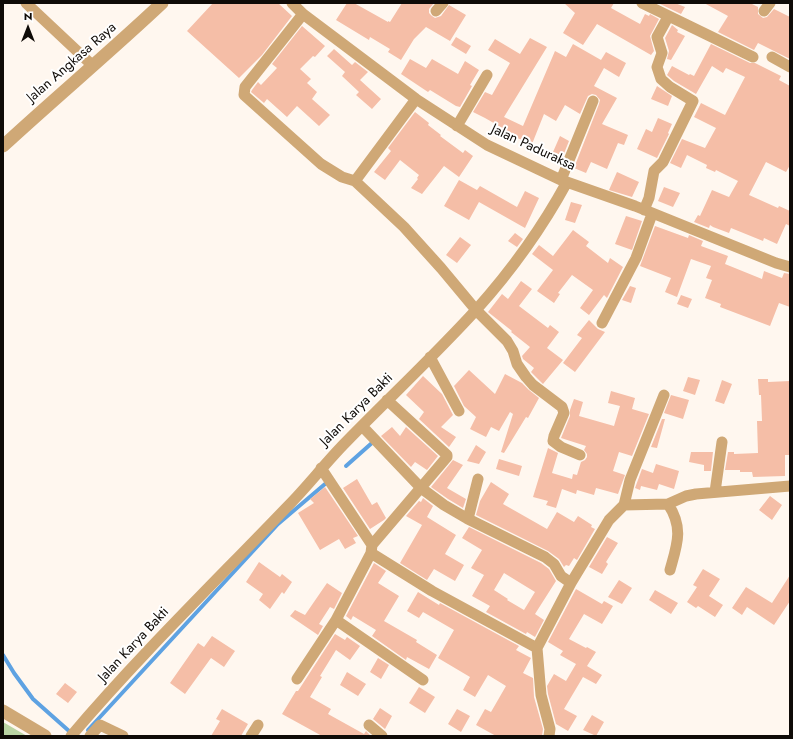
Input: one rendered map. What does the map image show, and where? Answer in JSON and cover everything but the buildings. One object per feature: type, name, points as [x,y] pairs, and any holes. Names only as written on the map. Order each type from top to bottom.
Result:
[{"type":"street","points":[[26,3],[92,65]]},
{"type":"street","name":"Jalan Angkasa Raya","points":[[3,146],[162,3]]},
{"type":"street","name":"Jalan Paduraksa","points":[[292,3],[303,14],[416,99],[487,145],[564,181],[648,212],[776,263],[790,267]]},
{"type":"street","points":[[642,3],[753,57]]},
{"type":"street","points":[[303,14],[245,87],[244,95],[321,164],[342,177],[355,181],[409,233],[476,310],[507,341],[513,351],[517,364],[526,377],[564,409],[564,413],[553,440],[561,447],[580,455]]},
{"type":"street","points":[[602,323],[636,258],[648,212],[654,171],[663,162],[693,101],[670,87],[661,79],[657,67],[662,53],[657,38],[668,16]]},
{"type":"street","points":[[772,57],[790,67]]},
{"type":"street","points":[[457,126],[487,75]]},
{"type":"street","points":[[355,181],[416,99]]},
{"type":"street","name":"Jalan Karya Bakti","points":[[74,733],[137,662],[288,506],[321,468],[476,310],[507,273],[535,235],[553,207],[593,101]]},
{"type":"street","points":[[430,357],[459,411]]},
{"type":"street","points":[[549,736],[550,729],[541,695],[537,648],[571,583],[609,520],[624,505],[630,480],[664,395]]},
{"type":"street","points":[[297,679],[336,620],[372,549],[421,488],[446,460],[447,455],[387,400]]},
{"type":"street","points":[[362,426],[421,488],[444,505],[468,519],[544,557],[554,564],[561,576],[571,583]]},
{"type":"street","points":[[716,492],[722,442]]},
{"type":"street","points":[[321,468],[372,549],[432,591],[537,648]]},
{"type":"street","points":[[468,519],[478,479]]},
{"type":"street","points":[[624,505],[668,504],[686,496],[790,486]]},
{"type":"street","points":[[668,504],[675,516],[678,531],[670,570]]},
{"type":"street","points":[[336,620],[423,680]]},
{"type":"street","points":[[3,711],[45,736]]},
{"type":"street","points":[[90,736],[100,725],[123,736]]},
{"type":"street","points":[[251,736],[258,725]]},
{"type":"street","points":[[369,725],[382,736]]},
{"type":"street","points":[[74,733],[86,736]]},
{"type":"green space","points":[[3,722],[27,736],[3,736]]},
{"type":"waterway","points":[[346,466],[373,442]]},
{"type":"waterway","points":[[89,731],[88,730],[278,524],[325,484]]},
{"type":"waterway","points":[[3,655],[33,699],[69,731]]}]
